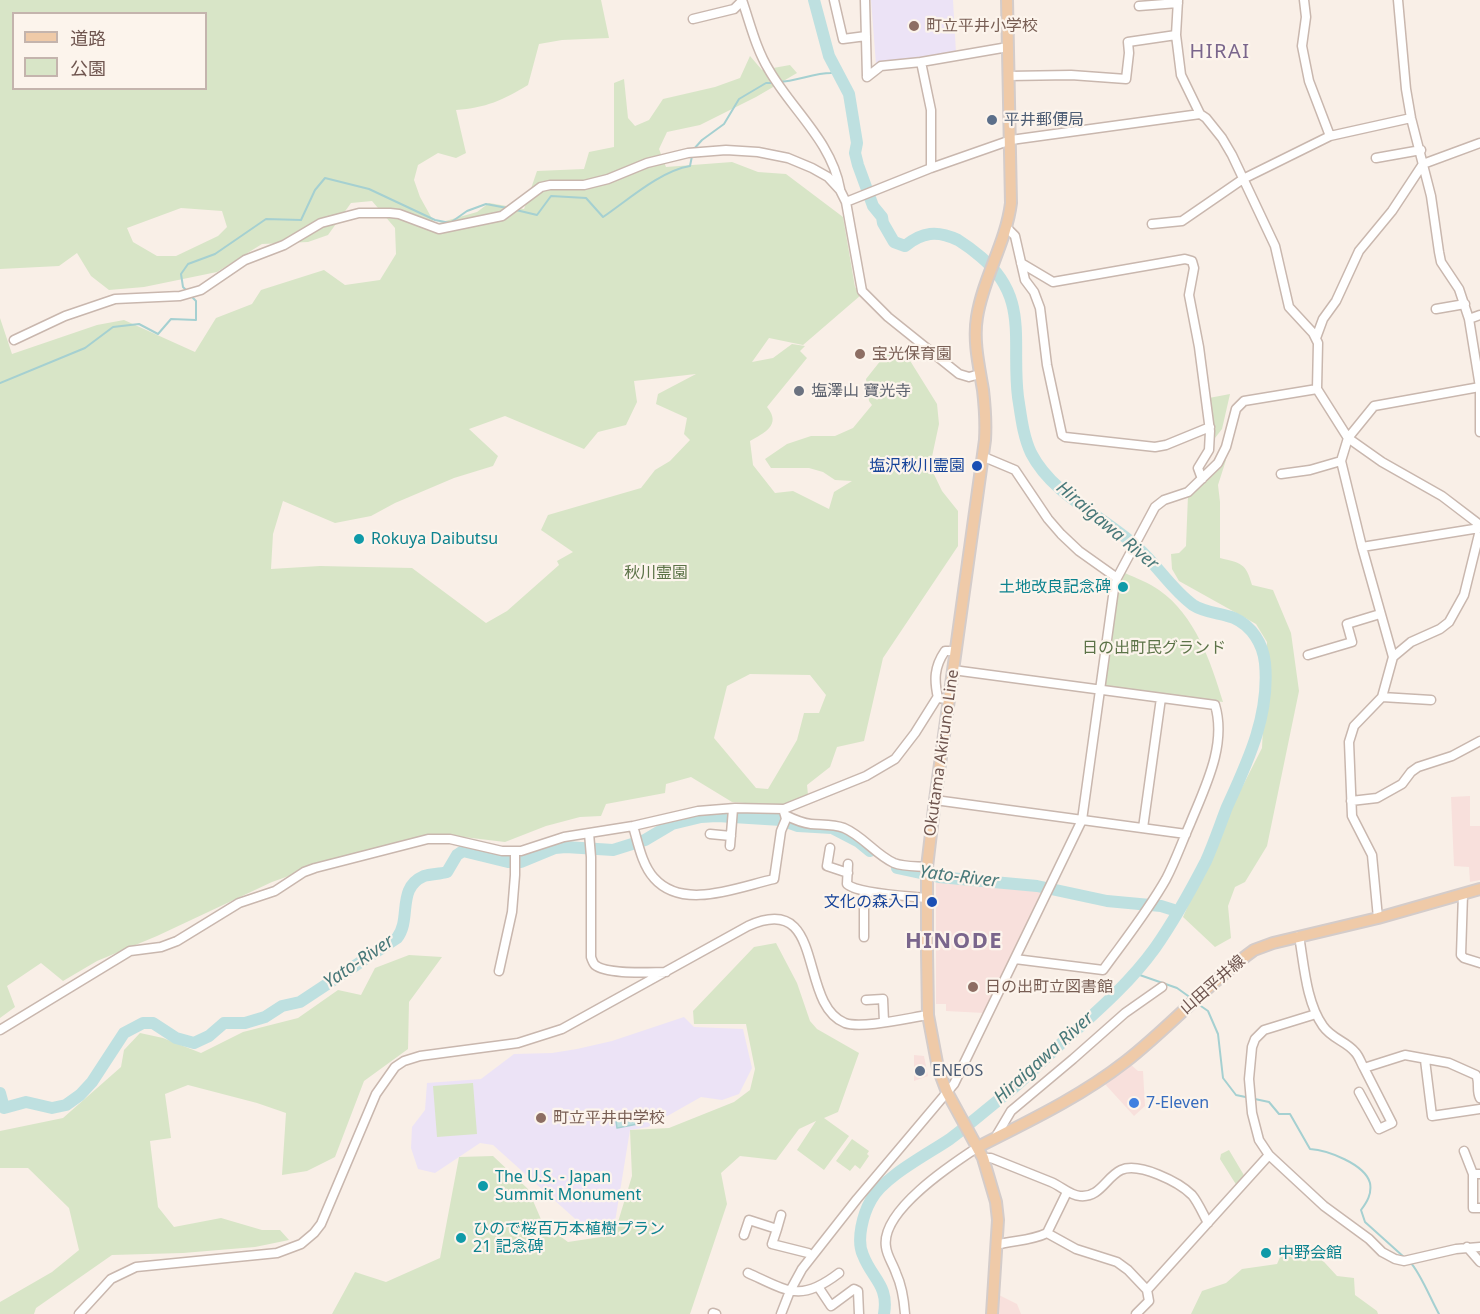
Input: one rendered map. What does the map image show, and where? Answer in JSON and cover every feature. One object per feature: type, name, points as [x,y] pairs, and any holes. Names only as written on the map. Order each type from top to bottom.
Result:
[{"type":"main road","points":[[1007,0],[1012,189],[1007,228]]},
{"type":"main road","name":"Okutama Akiruno Line","points":[[992,1314],[998,1220],[996,1202],[983,1158],[947,1092],[932,1047],[928,1016],[926,898],[944,698],[953,670],[984,457],[986,422],[976,346],[976,320],[984,289],[1007,228]]},
{"type":"main road","name":"山田平井線","points":[[976,1144],[995,1138],[1083,1092],[1105,1077],[1128,1060],[1254,950],[1265,945],[1378,918],[1480,889]]},
{"type":"street","points":[[693,19],[734,9],[742,0],[767,67],[825,148],[838,174],[840,190],[846,202],[859,282],[869,299],[959,374],[969,377],[980,375]]},
{"type":"street","points":[[834,0],[843,39],[866,36]]},
{"type":"street","points":[[865,0],[867,78],[881,66],[921,62],[1008,46]]},
{"type":"street","points":[[1304,0],[1306,17],[1302,46],[1308,81],[1330,136]]},
{"type":"street","points":[[1398,0],[1406,88],[1411,118],[1431,196],[1441,262],[1459,289],[1469,319],[1480,387],[1480,432]]},
{"type":"street","points":[[1139,6],[1178,1],[1176,35],[1181,75],[1200,114],[1222,138],[1275,246],[1289,308],[1316,338]]},
{"type":"street","points":[[1008,76],[1071,75],[1126,79],[1128,42],[1176,35]]},
{"type":"street","points":[[921,62],[931,110],[931,168]]},
{"type":"street","points":[[846,202],[931,168],[1011,140],[1039,134],[1200,114]]},
{"type":"street","points":[[1152,224],[1182,221],[1243,179],[1330,136],[1411,118]]},
{"type":"street","points":[[1480,143],[1423,164],[1392,211],[1359,251],[1336,301],[1323,319],[1316,338],[1317,389],[1348,438],[1382,462],[1442,496],[1480,528]]},
{"type":"street","points":[[14,339],[65,316],[115,299],[180,296],[201,290],[245,260],[284,245],[313,226],[359,213],[399,213],[438,230],[502,216],[541,187],[584,185],[608,179],[672,156],[688,153],[726,150],[758,152],[788,158],[822,173],[840,190]]},
{"type":"street","points":[[1376,158],[1421,150]]},
{"type":"street","points":[[1007,228],[1015,236],[1025,280],[1034,292],[1040,308],[1047,365],[1062,435],[1155,447],[1210,428]]},
{"type":"street","points":[[1021,263],[1053,282],[1190,259],[1194,268],[1189,295],[1210,428],[1209,450],[1198,468],[1202,479]]},
{"type":"street","points":[[1436,309],[1465,304]]},
{"type":"street","points":[[1469,319],[1480,315]]},
{"type":"street","points":[[1378,918],[1372,855],[1354,822],[1349,742],[1352,731],[1363,716],[1382,697],[1393,657],[1341,461],[1348,438],[1374,406],[1480,387]]},
{"type":"street","points":[[781,1314],[790,1291],[812,1256],[947,1092],[959,1074],[1082,820],[1114,589],[1118,575],[1144,525],[1159,503],[1184,495],[1218,463],[1226,447],[1236,409],[1240,403],[1247,399],[1267,398],[1317,389]]},
{"type":"street","points":[[984,457],[1015,470],[1048,519],[1061,534],[1079,551],[1118,575]]},
{"type":"street","points":[[1281,474],[1310,470],[1341,461]]},
{"type":"street","points":[[1362,547],[1480,528]]},
{"type":"street","points":[[1393,657],[1410,642],[1440,629],[1449,622],[1464,595],[1480,528]]},
{"type":"street","points":[[1308,655],[1352,642],[1347,624],[1380,614]]},
{"type":"street","points":[[515,859],[556,839],[633,826],[698,811],[733,815],[784,812],[866,776],[895,759],[944,698],[935,684],[936,671],[945,651],[956,651]]},
{"type":"street","points":[[953,670],[1215,705],[1217,712],[1219,725],[1215,760],[1186,834],[1165,880],[1103,970],[1015,959]]},
{"type":"street","points":[[1382,697],[1431,700]]},
{"type":"street","points":[[1143,828],[1161,698]]},
{"type":"street","points":[[1351,801],[1377,798],[1402,784],[1418,767],[1452,756],[1480,741]]},
{"type":"street","points":[[934,800],[1186,834]]},
{"type":"street","points":[[633,826],[653,878],[666,889],[682,895],[697,896],[774,879],[781,831],[786,819],[784,812]]},
{"type":"street","points":[[784,812],[809,824],[843,828],[897,864],[927,867]]},
{"type":"street","points":[[730,846],[733,815]]},
{"type":"street","points":[[589,834],[591,957],[594,965],[615,971],[667,972]]},
{"type":"street","points":[[710,834],[730,836]]},
{"type":"street","points":[[0,1030],[130,951],[161,947],[177,941],[239,903],[275,891],[304,872],[315,868],[428,839],[450,839],[502,851],[515,859]]},
{"type":"street","points":[[830,848],[827,866],[848,869],[847,884],[850,887],[864,891],[926,898]]},
{"type":"street","points":[[499,971],[512,912],[515,859]]},
{"type":"street","points":[[268,900],[275,891]]},
{"type":"street","points":[[864,891],[864,937]]},
{"type":"street","points":[[1463,894],[1461,955],[1480,963]]},
{"type":"street","points":[[79,1314],[111,1279],[136,1267],[277,1253],[291,1249],[309,1238],[325,1216],[376,1094],[388,1074],[404,1061],[420,1056],[518,1042],[562,1029],[757,922],[766,919],[784,920],[797,930],[802,937],[823,1001],[835,1017],[849,1024],[861,1025],[928,1016]]},
{"type":"street","points":[[1299,936],[1306,980],[1316,1014],[1323,1027],[1335,1039],[1355,1052],[1392,1123],[1379,1129],[1359,1092]]},
{"type":"street","points":[[995,1138],[1011,1111],[1125,1013],[1161,988]]},
{"type":"street","points":[[866,1000],[883,999],[884,1022]]},
{"type":"street","points":[[1316,1014],[1264,1030],[1252,1047],[1249,1079],[1251,1105],[1255,1130],[1269,1155],[1324,1206],[1369,1239],[1382,1252],[1395,1259],[1404,1261],[1467,1247],[1480,1247]]},
{"type":"street","points":[[1364,1068],[1405,1056],[1449,1064],[1476,1075],[1480,1098]]},
{"type":"street","points":[[1425,1060],[1432,1116],[1480,1109]]},
{"type":"street","points":[[905,1314],[900,1285],[886,1249],[885,1242],[890,1228],[899,1213],[927,1184],[976,1144]]},
{"type":"street","points":[[1464,1151],[1476,1174],[1473,1208],[1480,1208]]},
{"type":"street","points":[[1147,1290],[1269,1155]]},
{"type":"street","points":[[983,1158],[991,1158],[1080,1196],[1102,1189],[1118,1171],[1132,1167],[1146,1169],[1180,1186],[1192,1196],[1208,1223]]},
{"type":"street","points":[[996,1245],[1016,1240],[1026,1241],[1047,1233],[1067,1192]]},
{"type":"street","points":[[781,1215],[772,1244],[812,1256]]},
{"type":"street","points":[[744,1235],[750,1217],[777,1229]]},
{"type":"street","points":[[1047,1233],[1076,1249],[1117,1262],[1128,1270],[1147,1290],[1149,1301],[1136,1314]]},
{"type":"street","points":[[1467,1247],[1480,1263]]},
{"type":"street","points":[[748,1273],[796,1292],[819,1288],[839,1274]]},
{"type":"street","points":[[819,1288],[830,1310],[854,1290],[859,1294],[859,1314]]},
{"type":"shaded area","name":"町立平井小学校","points":[[871,0],[953,0],[956,53],[927,59],[876,64]]},
{"type":"shaded area","points":[[1470,796],[1470,826],[1480,826],[1480,880],[1470,882],[1469,867],[1454,866],[1451,797]]},
{"type":"shaded area","points":[[936,878],[1045,891],[984,1013],[946,1011],[946,1004],[936,1004]]},
{"type":"shaded area","name":"町立平井中学校","points":[[684,1017],[694,1027],[743,1029],[752,1068],[739,1094],[722,1100],[701,1097],[648,1127],[630,1130],[614,1228],[592,1234],[493,1145],[480,1143],[435,1173],[418,1169],[411,1148],[412,1127],[425,1110],[427,1083],[481,1079],[514,1054],[552,1053],[577,1049],[612,1041]]},
{"type":"shaded area","name":"ENEOS","points":[[914,1055],[924,1056],[928,1076],[914,1081]]},
{"type":"shaded area","points":[[1130,1064],[1138,1071],[1143,1071],[1145,1106],[1134,1116],[1104,1083]]},
{"type":"shaded area","points":[[999,1295],[1017,1304],[1021,1314],[998,1314]]},
{"type":"green space","name":"秋川霊園","points":[[0,0],[601,0],[609,38],[562,40],[539,44],[528,85],[494,102],[456,110],[466,153],[456,158],[438,153],[418,165],[414,180],[420,197],[435,224],[477,212],[489,203],[524,209],[537,171],[584,169],[589,152],[614,147],[614,83],[624,79],[628,118],[635,126],[649,120],[663,99],[715,87],[740,78],[750,56],[762,70],[790,65],[797,73],[700,125],[667,132],[659,149],[666,167],[732,162],[758,172],[786,174],[843,217],[855,287],[861,295],[803,345],[769,338],[752,362],[773,358],[792,344],[805,346],[800,351],[807,358],[767,407],[773,419],[772,424],[750,441],[753,465],[775,493],[793,491],[829,509],[834,492],[852,481],[835,480],[823,472],[809,468],[771,468],[765,459],[787,444],[811,436],[835,436],[853,428],[872,405],[869,401],[866,379],[885,355],[904,351],[937,404],[939,424],[930,466],[942,491],[958,511],[958,546],[883,658],[864,741],[837,747],[830,767],[807,785],[808,795],[783,806],[732,802],[691,777],[666,784],[665,793],[606,804],[601,816],[580,817],[546,826],[505,842],[438,834],[328,862],[272,882],[157,936],[97,961],[63,981],[41,963],[7,986],[15,1007],[0,1018],[0,318],[12,354],[97,325],[124,320],[195,352],[216,318],[252,304],[261,290],[324,270],[345,285],[380,280],[396,254],[395,228],[372,201],[351,203],[328,235],[308,242],[262,244],[217,272],[144,287],[109,290],[91,276],[77,253],[59,266],[0,269]],"holes":[[[181,208],[222,211],[227,227],[218,236],[176,256],[157,256],[133,242],[127,228]],[[696,374],[658,394],[656,404],[687,418],[684,434],[690,440],[670,461],[655,470],[641,488],[548,515],[541,530],[573,552],[557,561],[559,565],[507,611],[486,623],[412,568],[320,566],[271,569],[273,534],[283,501],[335,523],[371,516],[395,503],[454,478],[493,466],[498,456],[469,429],[505,416],[584,449],[598,432],[626,425],[637,402],[634,381]],[[750,674],[810,675],[826,695],[819,713],[804,713],[797,740],[768,789],[756,788],[714,738],[727,686]]]},
{"type":"green space","points":[[1230,394],[1222,429],[1215,438],[1209,398]]},
{"type":"green space","points":[[1215,459],[1226,460],[1218,485],[1220,558],[1242,565],[1252,585],[1273,590],[1291,633],[1299,691],[1267,846],[1245,882],[1235,887],[1228,906],[1231,938],[1215,947],[1183,917],[1227,817],[1262,748],[1267,642],[1256,624],[1179,581],[1172,569],[1171,554],[1179,553],[1186,546],[1188,495]]},
{"type":"green space","name":"日の出町民グランド","points":[[1125,573],[1159,590],[1182,612],[1200,640],[1223,702],[1105,686],[1116,595]]},
{"type":"green space","points":[[776,943],[797,983],[810,1021],[817,1029],[859,1053],[838,1112],[824,1118],[849,1136],[824,1170],[797,1150],[816,1121],[799,1129],[776,1160],[740,1156],[721,1173],[727,1204],[690,1314],[332,1314],[355,1272],[386,1282],[440,1258],[459,1157],[493,1156],[528,1189],[543,1224],[568,1242],[614,1235],[632,1176],[630,1130],[669,1128],[734,1102],[750,1090],[755,1069],[746,1024],[694,1024],[693,1011],[754,947]]},
{"type":"green space","points":[[409,955],[442,957],[409,1002],[408,1049],[364,1081],[335,1157],[307,1171],[282,1175],[286,1113],[188,1085],[165,1094],[171,1138],[150,1141],[158,1207],[174,1227],[221,1218],[262,1230],[280,1230],[289,1240],[255,1247],[183,1253],[112,1255],[36,1308],[34,1314],[0,1314],[0,1302],[52,1272],[79,1250],[69,1208],[28,1168],[0,1168],[0,1131],[63,1118],[121,1067],[124,1050],[140,1033],[163,1038],[201,1053],[243,1032],[298,1018],[338,990],[361,995],[375,968]]},
{"type":"green space","points":[[473,1083],[477,1134],[437,1137],[433,1086]]},
{"type":"green space","points":[[852,1139],[869,1151],[867,1154],[869,1156],[860,1169],[855,1165],[850,1171],[836,1161]]},
{"type":"green space","points":[[1229,1150],[1245,1177],[1237,1186],[1220,1159],[1221,1154]]},
{"type":"green space","points":[[1286,1244],[1314,1251],[1337,1276],[1354,1278],[1355,1295],[1378,1314],[1191,1314],[1202,1291],[1226,1283],[1242,1269],[1277,1264]]},
{"type":"water","points":[[641,1110],[643,1123],[617,1128],[615,1114]]},
{"type":"waterway","name":"Hiraigawa River","points":[[814,0],[829,56],[849,94],[858,165],[873,206],[882,217],[894,242],[905,246],[924,235],[936,234],[950,237],[981,257],[1006,288],[1015,322],[1016,377],[1023,426],[1031,453],[1041,468],[1066,494],[1125,536],[1193,605],[1234,618],[1246,626],[1259,643],[1265,663],[1264,701],[1250,755],[1206,861],[1155,948],[1120,989],[1018,1084],[950,1139],[895,1175],[877,1191],[871,1200],[865,1212],[860,1242],[867,1263],[882,1289],[884,1314]]},
{"type":"waterway","points":[[779,82],[831,73],[836,67]]},
{"type":"waterway","points":[[693,150],[702,140],[724,124],[739,99],[766,83],[773,83]]},
{"type":"waterway","points":[[516,210],[537,215],[551,196],[586,198],[603,217],[656,180],[690,166],[692,156]]},
{"type":"waterway","points":[[186,290],[183,287],[181,274],[188,264],[215,254],[266,219],[301,220],[315,190],[325,178],[369,189],[435,220],[450,223],[467,211],[486,204],[507,208]]},
{"type":"waterway","points":[[0,383],[85,348],[113,327],[139,324],[158,334],[171,319],[196,320],[196,301],[190,295]]},
{"type":"waterway","name":"Yato-River","points":[[0,1093],[4,1108],[26,1102],[52,1108],[66,1105],[92,1082],[124,1033],[143,1023],[153,1023],[176,1038],[194,1043],[209,1036],[224,1023],[245,1023],[265,1017],[282,1006],[300,1002],[397,938],[404,922],[407,896],[415,881],[424,876],[447,872],[457,855],[463,851],[508,862],[521,862],[555,848],[613,850],[645,840],[672,824],[701,817],[717,816],[781,820],[798,826],[832,828],[859,842],[870,851]]},
{"type":"waterway","name":"Yato-River","points":[[897,868],[939,877],[1037,886],[1107,901],[1161,906],[1177,911]]},
{"type":"waterway","points":[[1134,973],[1177,988],[1191,998]]},
{"type":"waterway","points":[[1198,1004],[1208,1011],[1218,1034],[1223,1078],[1236,1095],[1269,1102],[1279,1114],[1290,1114],[1310,1149],[1335,1155],[1361,1170],[1370,1183],[1368,1198],[1361,1210],[1365,1222],[1405,1258]]},
{"type":"waterway","points":[[1410,1262],[1439,1314]]},
{"type":"place","name":"町立平井小学校","points":[[914,26]]},
{"type":"place","name":"平井郵便局","points":[[992,120]]},
{"type":"place","name":"宝光保育園","points":[[860,354]]},
{"type":"place","name":"塩澤山 寶光寺","points":[[799,391]]},
{"type":"place","name":"塩沢秋川霊園","points":[[977,466]]},
{"type":"place","name":"Rokuya Daibutsu","points":[[359,539]]},
{"type":"place","name":"土地改良記念碑","points":[[1123,587]]},
{"type":"place","name":"文化の森入口","points":[[932,902]]},
{"type":"place","name":"日の出町立図書館","points":[[973,987]]},
{"type":"place","name":"ENEOS","points":[[920,1071]]},
{"type":"place","name":"7-Eleven","points":[[1134,1103]]},
{"type":"place","name":"町立平井中学校","points":[[541,1118]]},
{"type":"place","name":"The U.S. - Japan Summit Monument","points":[[483,1186]]},
{"type":"place","name":"ひので桜百万本植樹プラン 21 記念碑","points":[[461,1238]]},
{"type":"place","name":"中野会館","points":[[1266,1253]]},
{"type":"district","name":"HIRAI","points":[[1220,52]]},
{"type":"district","name":"HINODE","points":[[954,942]]}]
